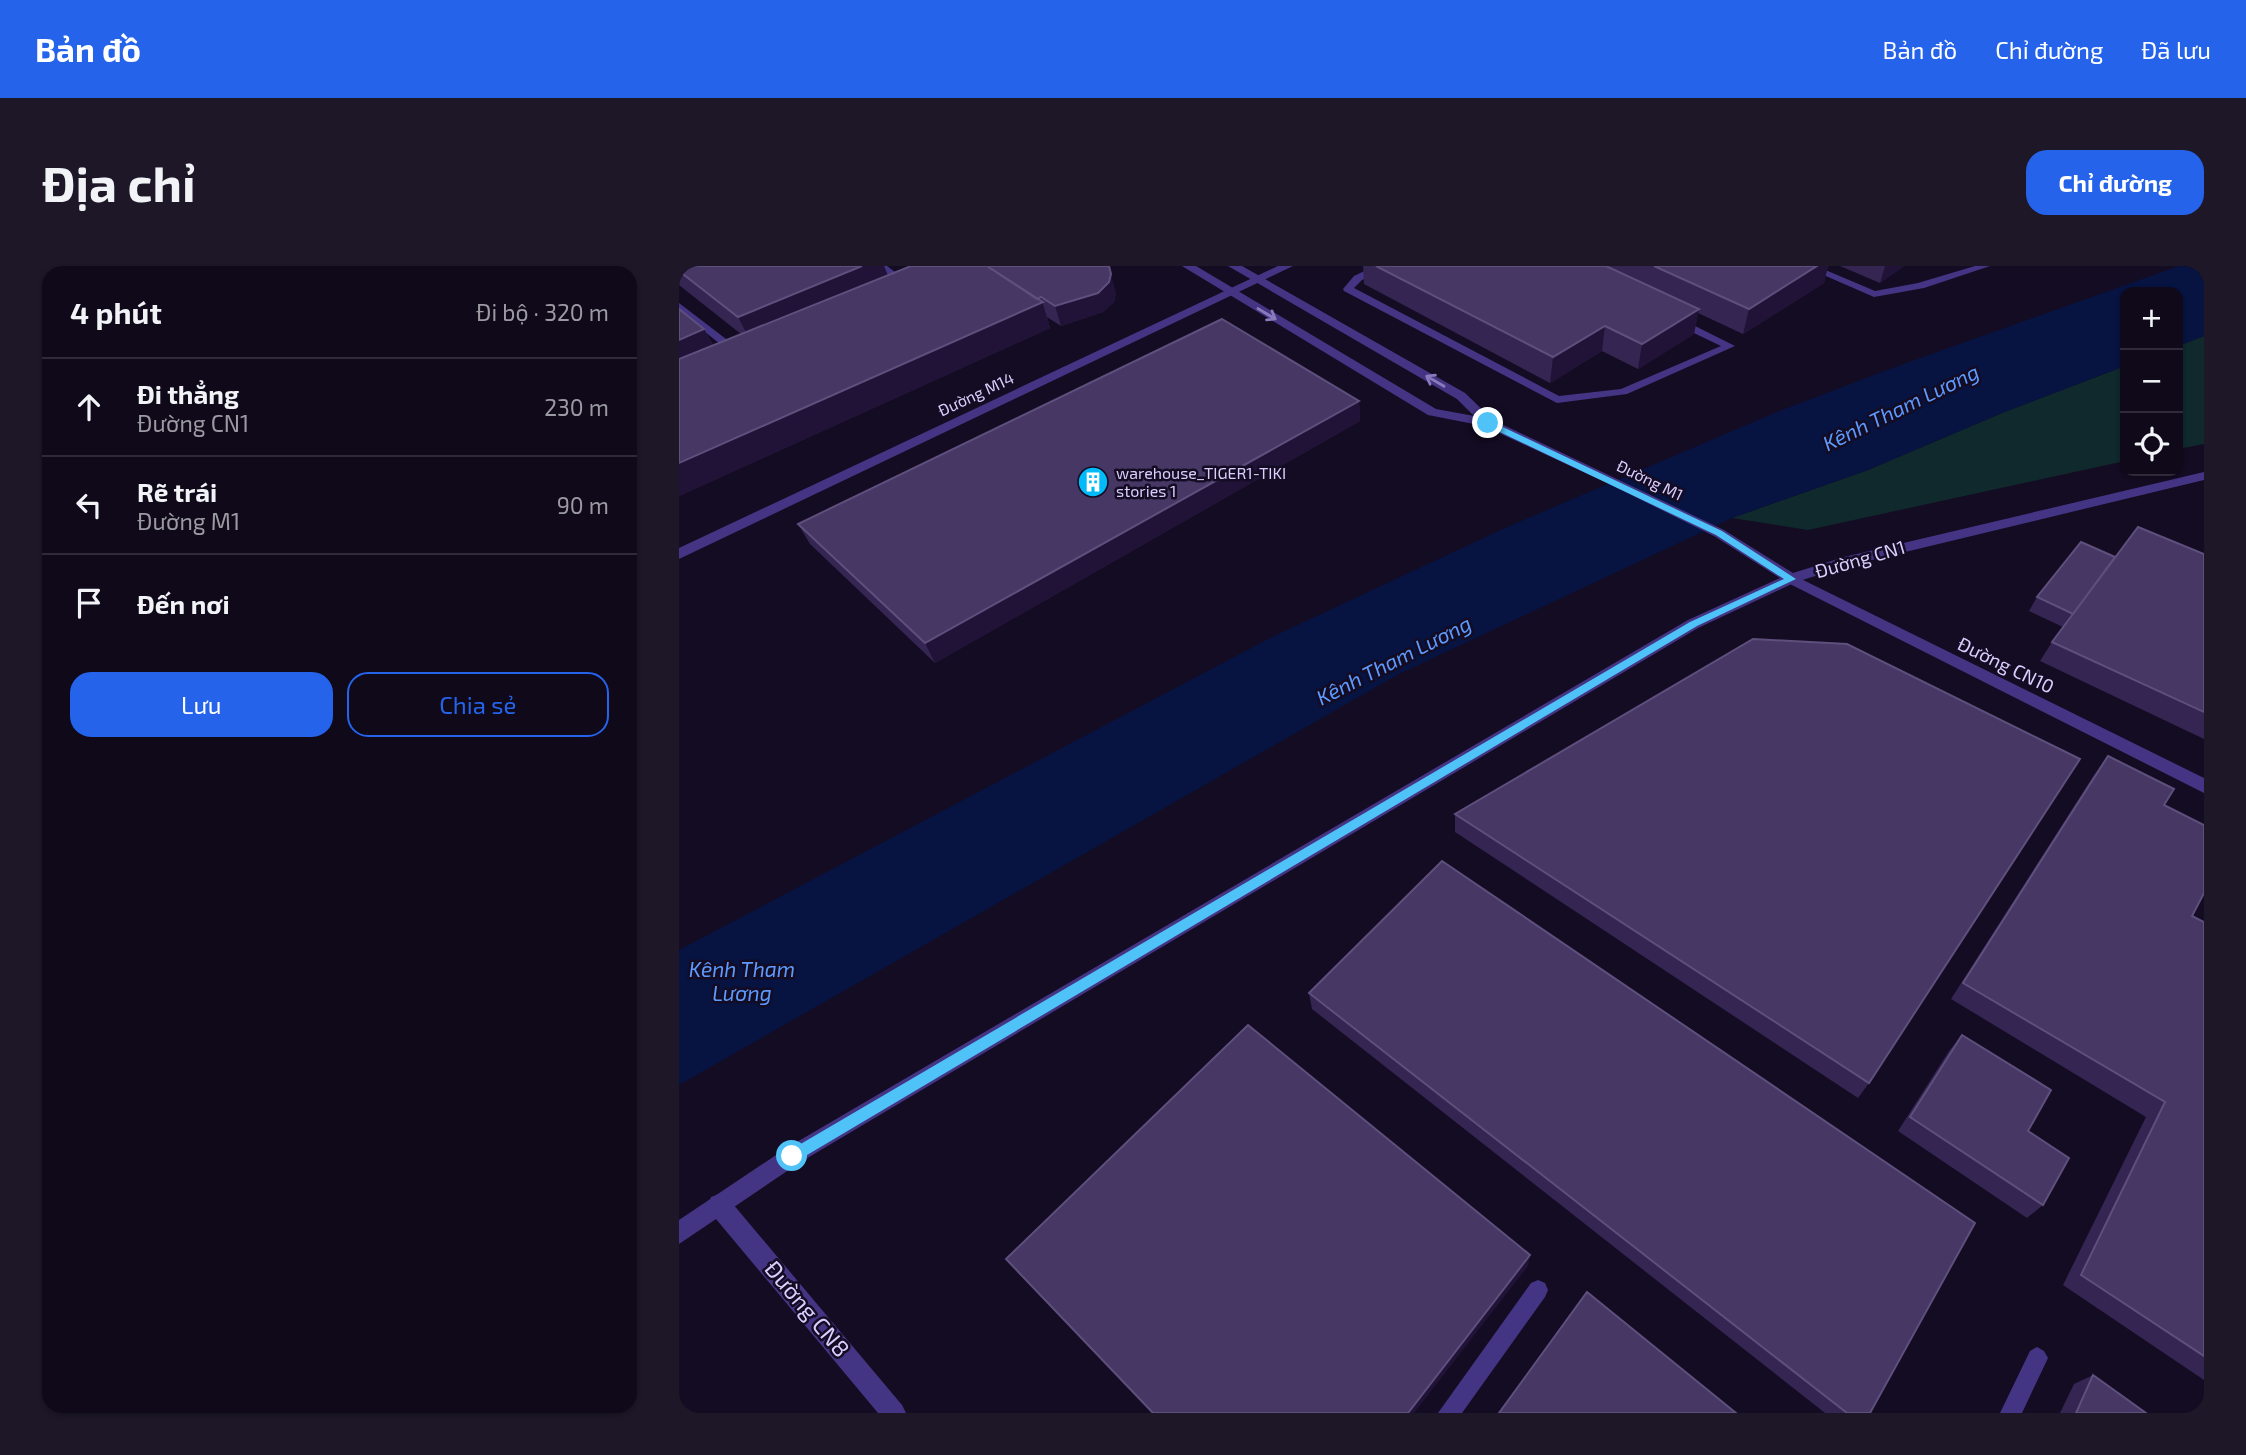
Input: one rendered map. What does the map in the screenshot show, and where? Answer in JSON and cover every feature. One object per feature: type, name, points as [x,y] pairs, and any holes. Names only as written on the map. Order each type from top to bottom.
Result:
[{"type":"street","name":"Đường M1","points":[[1188,266],[1431,412],[1488,423],[1612,480],[1719,533],[1791,579]]},
{"type":"street","name":"Đường M1","points":[[1234,266],[1461,396],[1488,423]]},
{"type":"street","name":"Đường M14","points":[[679,554],[1287,266]]},
{"type":"street","name":"Đường CN1","points":[[679,1233],[792,1156],[1681,631],[1791,579],[1844,562],[2204,476]]},
{"type":"street","name":"Đường CN10","points":[[1791,579],[2204,786]]},
{"type":"street","name":"Đường CN8","points":[[719,1205],[894,1413]]},
{"type":"lane","points":[[880,266],[912,282],[894,289]]},
{"type":"lane","points":[[1383,266],[1358,278],[1348,289],[1557,400],[1623,392],[1730,346],[1658,312]]},
{"type":"lane","points":[[1808,266],[1874,294],[1920,286],[1985,266]]},
{"type":"lane","points":[[679,306],[739,354]]},
{"type":"lane","points":[[727,359],[751,348]]},
{"type":"lane","points":[[1450,1413],[1538,1290]]},
{"type":"lane","points":[[2011,1413],[2037,1358]]},
{"type":"green space","points":[[2204,336],[2204,444],[2183,448],[2183,350],[2183,344]]},
{"type":"green space","points":[[2120,368],[2120,462],[1808,530],[1732,518],[1868,470],[2002,413]]},
{"type":"water","name":"Kênh Tham Lương","points":[[2179,266],[2204,266],[2204,336],[2183,344],[2183,287],[2120,287],[2120,368],[2002,413],[1868,470],[1732,518],[1399,674],[679,1085],[679,950],[1274,636],[1507,527],[1777,412],[1895,367]]},
{"type":"building","points":[[679,266],[862,266],[738,317],[679,271]]},
{"type":"building","points":[[911,266],[987,266],[1043,302],[679,463],[679,359]]},
{"type":"building","points":[[987,266],[1109,266],[1111,274],[1109,282],[1098,293],[1055,306],[1041,297],[1037,299]]},
{"type":"building","points":[[1376,266],[1606,266],[1699,309],[1642,344],[1605,326],[1553,357]]},
{"type":"building","points":[[1654,266],[1817,266],[1749,309]]},
{"type":"building","points":[[679,309],[704,329],[679,340]]},
{"type":"building","name":"warehouse_TIGER1-TIKI stories 1","points":[[1222,319],[1359,401],[925,643],[798,524]]},
{"type":"building","points":[[2138,527],[2204,554],[2204,712],[2052,642]]},
{"type":"building","points":[[2081,542],[2115,557],[2073,614],[2037,597]]},
{"type":"building","points":[[1753,639],[1847,644],[2080,759],[1869,1083],[1455,814]]},
{"type":"building","points":[[2108,756],[2174,789],[2164,805],[2204,825],[2204,893],[2192,916],[2204,922],[2204,1356],[2081,1275],[2165,1102],[1963,983]]},
{"type":"building","points":[[1442,861],[1975,1223],[1870,1413],[1847,1413],[1309,993]]},
{"type":"building","points":[[1248,1025],[1530,1255],[1408,1413],[1153,1413],[1006,1259]]},
{"type":"building","points":[[1962,1035],[2051,1090],[2028,1131],[2069,1158],[2043,1205],[1910,1117]]},
{"type":"building","points":[[1587,1292],[1736,1413],[1499,1413]]},
{"type":"building","points":[[2093,1375],[2146,1413],[2076,1413]]},
{"type":"place","name":"warehouse_TIGER1-TIKI stories 1","points":[[1093,482]]},
{"type":"route","points":[[792,1156],[1693,624],[1791,579],[1719,533],[1488,423]]}]
